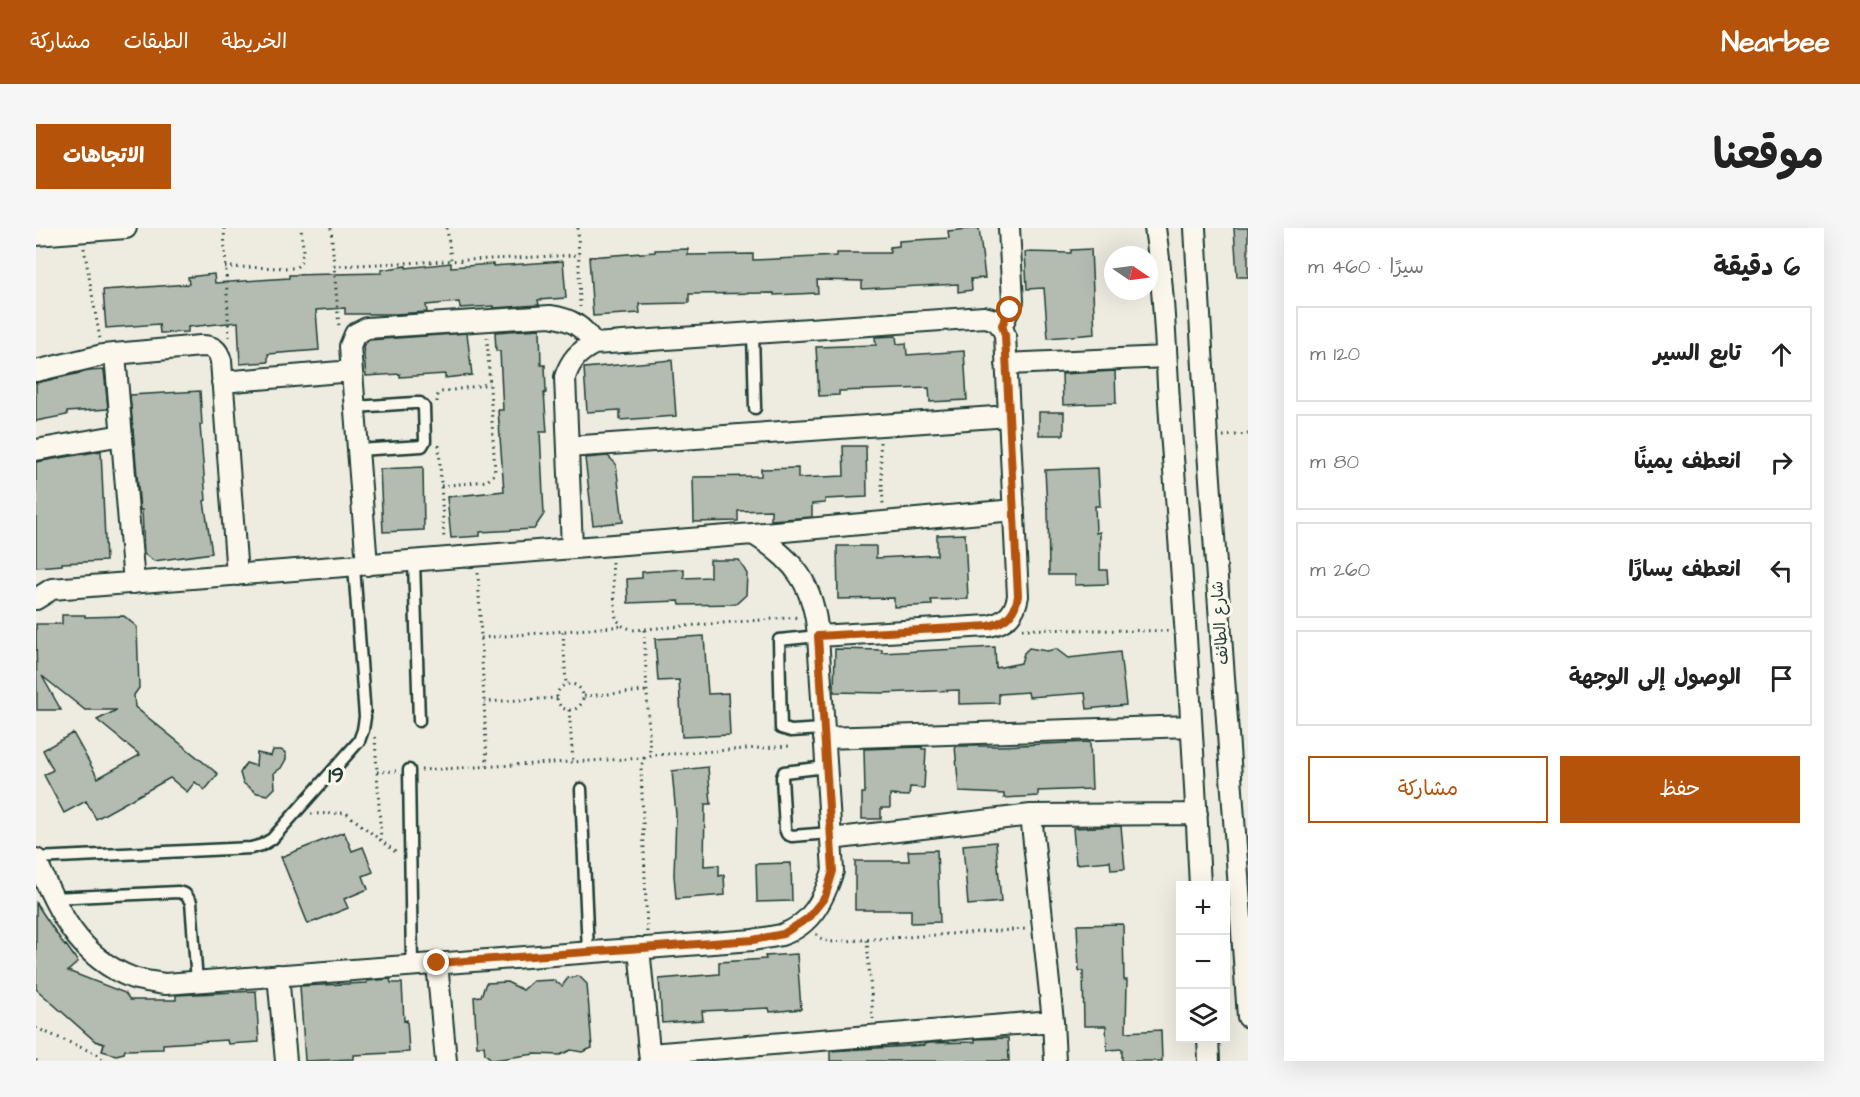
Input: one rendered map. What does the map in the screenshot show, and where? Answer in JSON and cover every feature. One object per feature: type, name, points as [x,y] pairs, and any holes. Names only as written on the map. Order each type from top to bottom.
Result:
[{"type":"street","points":[[36,234],[126,228]]},
{"type":"street","points":[[1002,325],[1013,301],[1009,228]]},
{"type":"street","name":"شارع الطائف","points":[[1155,228],[1162,272],[1166,357],[1184,590],[1200,881]]},
{"type":"street","name":"شارع الطائف","points":[[1195,228],[1207,437],[1248,1009]]},
{"type":"street","points":[[361,565],[358,450],[350,346],[355,334],[367,328],[550,316],[576,323],[587,332],[594,344]]},
{"type":"street","points":[[572,549],[565,377],[571,363],[581,351],[594,344],[984,317],[994,319],[1002,325],[1005,335],[1018,596],[1016,607],[1010,616],[1000,623],[989,626],[818,636]]},
{"type":"street","points":[[36,371],[109,355],[211,345],[218,351],[221,361],[237,575]]},
{"type":"street","points":[[109,355],[122,435],[134,583]]},
{"type":"street","points":[[1006,364],[1166,357]]},
{"type":"street","points":[[222,382],[352,371]]},
{"type":"street","points":[[568,447],[1009,416]]},
{"type":"street","points":[[36,450],[122,435]]},
{"type":"street","points":[[36,599],[52,589],[572,549],[1014,510]]},
{"type":"street","points":[[36,859],[45,890],[81,944],[105,964],[134,978],[165,984],[753,940],[783,934],[808,918],[825,897],[833,871],[818,636],[816,616],[808,590],[795,567],[776,548],[753,534]]},
{"type":"street","points":[[1184,590],[1218,587]]},
{"type":"street","points":[[824,734],[1191,726]]},
{"type":"street","points":[[831,836],[1031,815],[1197,814]]},
{"type":"street","points":[[1031,815],[1053,1021],[1055,1061]]},
{"type":"street","points":[[643,948],[650,1057],[874,1035],[1053,1021]]},
{"type":"street","points":[[437,963],[446,1061]]},
{"type":"street","points":[[278,975],[286,1061]]},
{"type":"street","points":[[1208,1043],[1209,1061]]},
{"type":"lane","points":[[753,333],[755,408]]},
{"type":"lane","points":[[355,407],[414,403],[420,403],[424,407],[425,441],[422,446],[358,450]]},
{"type":"lane","points":[[414,561],[419,721]]},
{"type":"lane","points":[[36,859],[251,848],[272,839],[359,741],[363,730],[365,717],[361,565]]},
{"type":"lane","points":[[818,636],[779,639],[781,728],[785,731],[824,734]]},
{"type":"lane","points":[[826,767],[784,772],[782,777],[785,829],[787,834],[792,836],[831,836]]},
{"type":"lane","points":[[409,770],[412,965]]},
{"type":"lane","points":[[581,789],[588,952]]},
{"type":"lane","points":[[45,890],[185,894],[191,902],[197,982]]},
{"type":"path","points":[[221,361],[228,355],[230,344],[224,228]]},
{"type":"path","points":[[225,267],[295,268],[303,259],[301,228]]},
{"type":"path","points":[[331,228],[338,326],[345,332],[355,334]]},
{"type":"path","points":[[447,228],[452,260]]},
{"type":"path","points":[[576,323],[580,302],[578,228]]},
{"type":"path","points":[[80,230],[109,355]]},
{"type":"path","points":[[334,266],[580,255]]},
{"type":"path","points":[[441,486],[487,480],[495,472],[487,320]]},
{"type":"path","points":[[438,407],[437,396],[441,392],[489,384]]},
{"type":"path","points":[[879,425],[884,522]]},
{"type":"path","points":[[1207,437],[1248,434]]},
{"type":"path","points":[[439,441],[444,559]]},
{"type":"path","points":[[611,545],[616,619],[623,626],[633,630],[816,616]]},
{"type":"path","points":[[478,556],[487,766]]},
{"type":"path","points":[[1000,623],[1009,628],[1018,629],[1186,631]]},
{"type":"path","points":[[481,639],[623,626]]},
{"type":"path","points":[[644,630],[650,755]]},
{"type":"path","points":[[563,632],[566,684]]},
{"type":"path","points":[[566,684],[576,685],[583,691],[584,696],[581,705],[573,710],[561,706],[557,698],[559,690],[566,684]]},
{"type":"path","points":[[584,696],[647,691]]},
{"type":"path","points":[[484,702],[557,698]]},
{"type":"path","points":[[568,710],[573,762]]},
{"type":"path","points":[[377,772],[645,758],[650,755],[791,746]]},
{"type":"path","points":[[643,948],[641,766],[645,758]]},
{"type":"path","points":[[292,816],[339,811],[346,813],[401,857],[410,871]]},
{"type":"path","points":[[808,918],[812,930],[820,938],[830,942],[1042,928]]},
{"type":"path","points":[[867,940],[874,1035]]},
{"type":"path","points":[[36,1028],[99,1055],[104,1061]]},
{"type":"building","points":[[979,228],[985,278],[971,279],[972,290],[958,292],[958,284],[862,289],[862,281],[817,280],[818,293],[689,294],[689,303],[639,304],[640,313],[593,316],[589,257],[688,249],[688,255],[753,254],[753,260],[837,256],[837,253],[890,253],[890,247],[899,246],[899,241],[949,238],[948,231]]},
{"type":"building","points":[[1234,228],[1248,228],[1248,277],[1237,277]]},
{"type":"building","points":[[1091,249],[1095,334],[1048,338],[1044,288],[1027,289],[1025,252],[1071,253],[1071,250]]},
{"type":"building","points":[[563,261],[566,298],[538,300],[539,305],[494,308],[494,306],[460,308],[459,302],[426,305],[427,312],[395,314],[345,314],[345,308],[316,310],[319,350],[268,354],[268,362],[240,364],[238,322],[188,327],[188,332],[160,333],[159,324],[106,328],[103,290],[189,284],[188,277],[214,274],[215,283],[289,278],[289,275],[382,273],[381,270],[406,266],[406,268],[451,263],[451,267]]},
{"type":"building","points":[[540,329],[541,365],[545,365],[546,393],[544,393],[547,432],[540,432],[544,514],[534,529],[480,532],[480,536],[451,538],[447,497],[504,491],[498,410],[503,410],[500,351],[496,351],[495,332]]},
{"type":"building","points":[[467,333],[472,375],[445,378],[445,374],[400,377],[400,374],[366,376],[363,346],[369,340]]},
{"type":"building","points":[[896,336],[897,344],[906,343],[907,355],[964,351],[967,400],[930,402],[929,388],[839,391],[839,395],[819,396],[816,347],[876,345],[875,337]]},
{"type":"building","points":[[672,360],[676,416],[620,420],[620,410],[587,412],[584,368]]},
{"type":"building","points":[[104,370],[108,409],[67,412],[67,415],[36,421],[36,383],[89,371]]},
{"type":"building","points":[[1115,371],[1116,403],[1063,405],[1062,374]]},
{"type":"building","points":[[200,391],[202,425],[200,425],[206,500],[204,501],[212,553],[154,561],[144,554],[142,510],[140,510],[130,395]]},
{"type":"building","points":[[1039,412],[1064,412],[1064,435],[1039,435]]},
{"type":"building","points":[[843,446],[866,446],[867,497],[825,499],[825,503],[812,504],[812,517],[771,520],[771,510],[738,511],[738,521],[694,522],[693,477],[761,476],[761,469],[798,468],[798,478],[844,476]]},
{"type":"building","points":[[101,451],[106,561],[36,567],[36,462]]},
{"type":"building","points":[[608,456],[616,464],[623,522],[593,525],[585,458]]},
{"type":"building","points":[[423,467],[424,530],[383,532],[380,469]]},
{"type":"building","points":[[1098,468],[1100,506],[1095,506],[1096,533],[1100,532],[1100,570],[1107,570],[1108,584],[1075,585],[1075,575],[1049,575],[1045,470]]},
{"type":"building","points":[[965,534],[968,599],[931,600],[932,605],[894,607],[894,598],[838,599],[837,546],[876,546],[876,558],[937,555],[937,535]]},
{"type":"building","points":[[710,560],[739,560],[747,574],[746,595],[736,604],[680,605],[679,601],[628,603],[627,579],[642,578],[642,572],[684,569],[684,578],[710,577]]},
{"type":"building","points":[[62,615],[124,616],[137,627],[139,688],[134,695],[135,707],[218,774],[205,790],[195,782],[187,792],[170,778],[96,819],[86,801],[64,813],[44,775],[53,770],[43,750],[73,733],[98,778],[140,755],[97,720],[117,710],[85,710],[42,676],[61,710],[37,710],[36,624],[62,624]]},
{"type":"building","points":[[704,636],[708,694],[728,693],[730,735],[682,737],[679,680],[658,681],[655,639]]},
{"type":"building","points":[[995,647],[996,668],[1021,663],[1024,653],[1029,648],[1047,651],[1056,649],[1068,658],[1120,652],[1126,705],[1087,709],[1085,693],[1029,697],[1028,692],[999,694],[999,703],[959,704],[959,690],[834,692],[835,649],[882,650],[882,653]]},
{"type":"building","points":[[1090,742],[1092,789],[1038,791],[1038,796],[1004,798],[1004,794],[959,792],[955,746]]},
{"type":"building","points":[[922,747],[926,749],[924,788],[910,787],[909,796],[890,795],[890,808],[881,808],[881,819],[862,819],[862,793],[865,793],[864,749]]},
{"type":"building","points":[[273,750],[286,753],[286,759],[281,768],[274,773],[275,788],[268,795],[257,793],[243,783],[240,773],[246,763],[256,766],[257,753],[271,756]]},
{"type":"building","points":[[708,767],[711,804],[705,804],[704,866],[719,865],[719,876],[724,875],[725,895],[676,899],[674,875],[676,815],[672,771]]},
{"type":"building","points":[[1121,826],[1125,869],[1111,870],[1110,861],[1076,864],[1073,828]]},
{"type":"building","points":[[344,832],[352,851],[363,847],[373,872],[363,876],[368,889],[344,899],[348,908],[308,924],[281,857]]},
{"type":"building","points":[[996,842],[1001,902],[968,905],[963,845]]},
{"type":"building","points":[[937,850],[940,922],[911,923],[911,910],[855,910],[855,861],[909,861],[908,851]]},
{"type":"building","points":[[791,863],[792,901],[757,902],[756,864]]},
{"type":"building","points":[[36,903],[78,962],[68,971],[125,993],[130,1000],[176,1000],[176,995],[256,991],[259,1042],[228,1044],[227,1040],[163,1044],[163,1049],[125,1050],[124,1053],[116,1055],[102,1051],[104,1044],[95,1041],[36,989]]},
{"type":"building","points":[[1123,924],[1124,980],[1127,980],[1126,1032],[1161,1030],[1162,1061],[1122,1061],[1122,1049],[1107,1050],[1106,1026],[1084,1026],[1083,971],[1079,971],[1077,925]]},
{"type":"building","points":[[797,954],[801,1009],[770,1012],[769,1008],[702,1011],[703,1020],[662,1023],[659,979],[719,974],[719,962],[766,959],[765,956]]},
{"type":"building","points":[[579,976],[587,984],[592,1048],[582,1052],[571,1050],[560,1055],[535,1054],[493,1060],[485,1054],[484,1046],[477,1046],[474,997],[481,996],[486,983],[507,982],[523,990],[533,981],[553,980],[562,986],[568,978]]},
{"type":"building","points":[[390,979],[391,983],[402,983],[404,1021],[407,1020],[409,1052],[354,1055],[354,1059],[305,1061],[300,986],[367,983],[367,981]]},
{"type":"building","points":[[1008,1038],[1009,1061],[830,1061],[830,1051]]},
{"type":"district","name":"19","points":[[336,775]]},
{"type":"route","points":[[437,963],[753,940],[783,934],[808,918],[825,897],[833,871],[818,636],[989,626],[1000,623],[1010,616],[1016,607],[1018,596],[1005,335],[1002,325],[1010,310]]}]
